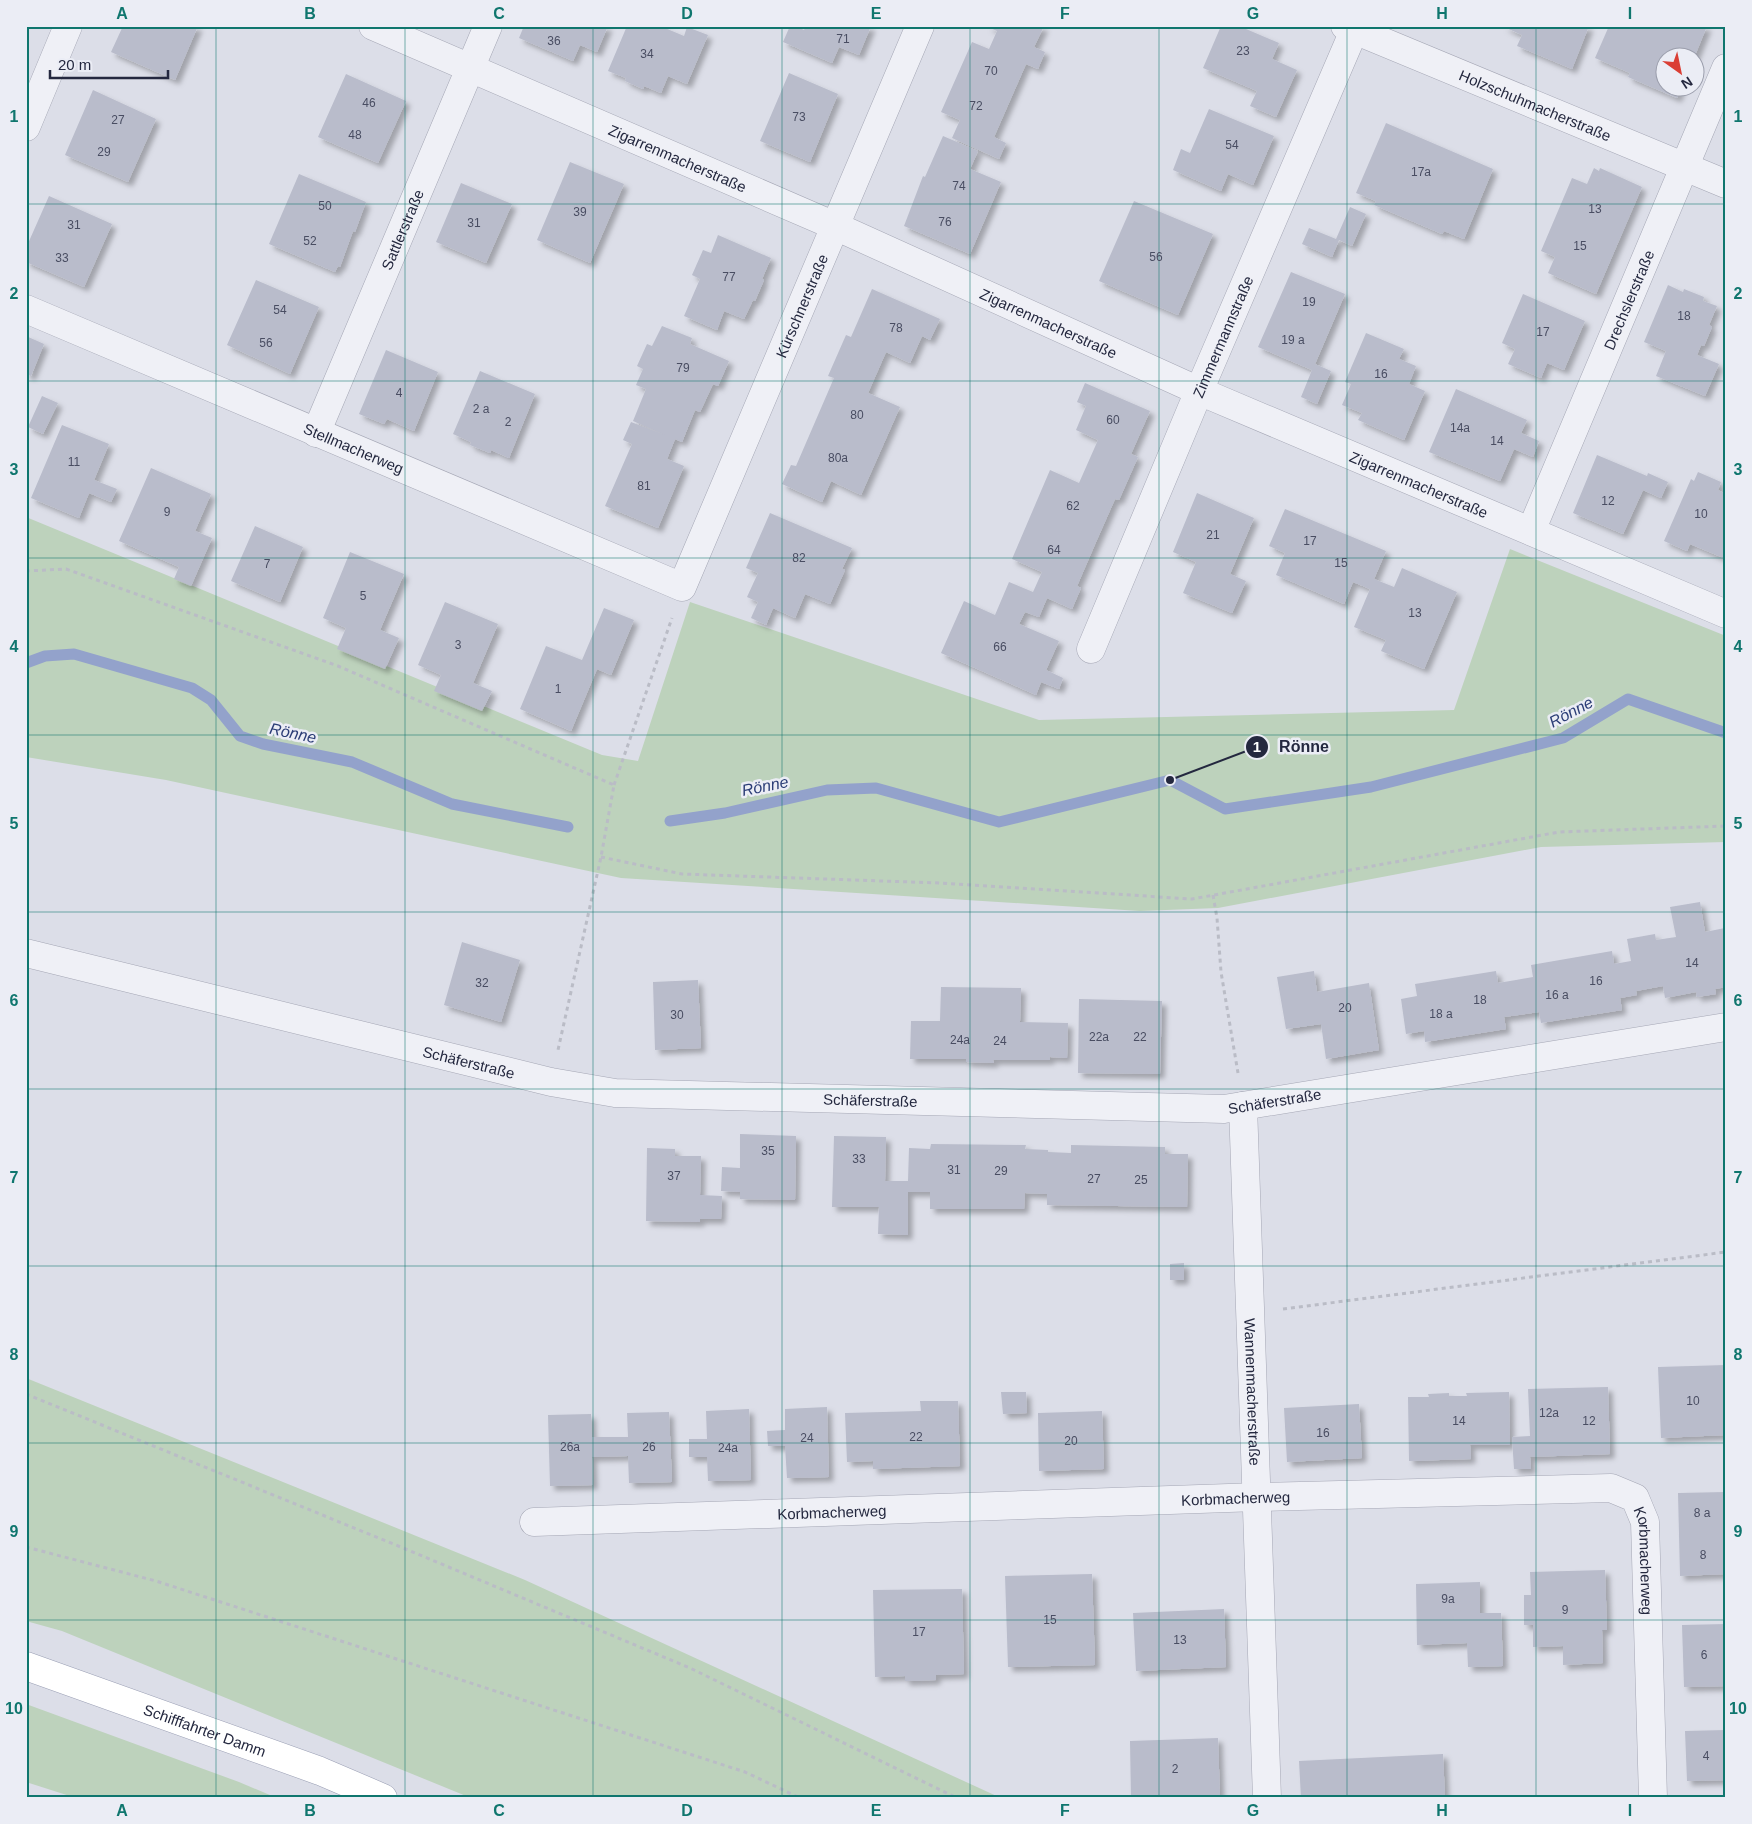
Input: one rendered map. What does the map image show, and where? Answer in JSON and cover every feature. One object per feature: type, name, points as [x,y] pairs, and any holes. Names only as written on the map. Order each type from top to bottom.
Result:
[{"type":"main road","name":"Schifffahrter Damm","points":[[26,1666],[320,1771],[383,1798]]},
{"type":"street","points":[[26,127],[68,26]]},
{"type":"street","name":"Zigarrenmacherstraße","points":[[373,26],[836,226],[1199,391],[1726,614]]},
{"type":"street","name":"Sattlerstraße","points":[[316,433],[488,26]]},
{"type":"street","name":"Kürschnerstraße","points":[[682,587],[920,26]]},
{"type":"street","name":"Holzschuhmacherstraße","points":[[1352,28],[1726,184]]},
{"type":"street","name":"Zimmermannstraße","points":[[1091,649],[1352,28]]},
{"type":"street","name":"Drechslerstraße","points":[[1531,532],[1726,68]]},
{"type":"street","name":"Stellmacherweg","points":[[26,309],[682,587]]},
{"type":"street","name":"Schäferstraße","points":[[26,952],[551,1082],[625,1093],[1224,1109],[1726,1026]]},
{"type":"street","name":"Wannenmacherstraße","points":[[1243,1106],[1267,1798]]},
{"type":"street","name":"Korbmacherweg","points":[[534,1522],[1258,1497],[1611,1488],[1635,1498],[1645,1522],[1652,1798]]},
{"type":"path","points":[[26,571],[66,569],[338,666],[614,785]]},
{"type":"path","points":[[551,1082],[601,858],[614,785],[682,587]]},
{"type":"path","points":[[601,858],[682,874],[931,883],[1192,899],[1559,832],[1726,826]]},
{"type":"path","points":[[1213,896],[1217,918],[1221,972],[1243,1106]]},
{"type":"path","points":[[1250,1313],[1726,1252]]},
{"type":"path","points":[[26,1394],[690,1668],[957,1798]]},
{"type":"path","points":[[26,1547],[156,1581],[745,1772],[800,1798]]},
{"type":"green space","points":[[26,517],[602,755],[638,761],[690,602],[1039,720],[1454,710],[1510,549],[1726,636],[1726,842],[1541,847],[1218,908],[1140,911],[621,878],[166,780],[26,757]]},
{"type":"green space","points":[[26,1378],[525,1580],[1001,1798],[471,1798],[62,1631],[26,1621]]},
{"type":"green space","points":[[26,1704],[239,1782],[277,1798],[76,1798],[26,1782]]},
{"type":"building","points":[[123,26],[198,26],[175,80],[111,52]]},
{"type":"building","points":[[524,26],[608,26],[597,52],[580,45],[573,61],[519,38]]},
{"type":"building","points":[[627,26],[660,26],[684,36],[687,27],[708,35],[687,84],[668,76],[661,93],[644,86],[643,89],[625,81],[626,78],[608,71]]},
{"type":"building","points":[[790,26],[804,30],[806,26],[871,26],[859,55],[839,47],[832,63],[783,42]]},
{"type":"building","points":[[986,26],[1044,26],[1034,47],[1045,52],[1038,69],[1026,64],[994,137],[1006,143],[999,159],[952,138],[960,120],[941,112],[972,42],[989,49],[997,31]]},
{"type":"building","points":[[1221,26],[1239,26],[1279,43],[1272,59],[1297,70],[1276,117],[1250,106],[1257,91],[1203,68]]},
{"type":"building","points":[[1502,26],[1589,26],[1572,69],[1517,46],[1522,35]]},
{"type":"building","points":[[1609,26],[1707,26],[1698,48],[1654,48],[1654,88],[1628,77],[1630,73],[1595,58]]},
{"type":"building","points":[[789,73],[838,94],[810,162],[760,141]]},
{"type":"building","points":[[346,74],[406,101],[378,163],[318,137]]},
{"type":"building","points":[[93,90],[156,119],[128,182],[65,155]]},
{"type":"building","points":[[1209,109],[1274,136],[1253,185],[1228,174],[1221,191],[1173,170],[1181,149],[1190,153]]},
{"type":"building","points":[[1386,123],[1493,169],[1464,239],[1444,231],[1442,234],[1374,205],[1376,201],[1356,193]]},
{"type":"building","points":[[943,136],[978,151],[970,169],[1001,182],[970,254],[904,226],[923,176],[925,177]]},
{"type":"building","points":[[570,162],[624,184],[590,263],[537,240]]},
{"type":"building","points":[[1594,168],[1599,171],[1600,168],[1642,187],[1596,294],[1548,273],[1555,257],[1541,251],[1572,178],[1587,184]]},
{"type":"building","points":[[299,174],[366,202],[340,267],[338,266],[335,272],[269,244]]},
{"type":"building","points":[[461,183],[512,204],[486,263],[436,242]]},
{"type":"building","points":[[49,196],[112,224],[84,287],[26,262],[26,248]]},
{"type":"building","points":[[1134,201],[1213,234],[1178,315],[1099,281]]},
{"type":"building","points":[[1350,207],[1366,214],[1352,246],[1339,240],[1332,257],[1302,244],[1309,228],[1336,239]]},
{"type":"building","points":[[718,235],[771,258],[755,301],[753,300],[744,319],[724,311],[717,330],[684,316],[700,279],[692,275],[703,250],[711,253]]},
{"type":"building","points":[[1291,272],[1345,294],[1315,364],[1331,371],[1317,404],[1301,397],[1312,370],[1258,347]]},
{"type":"building","points":[[256,280],[319,307],[290,374],[227,345]]},
{"type":"building","points":[[1668,285],[1683,292],[1684,289],[1704,297],[1703,301],[1717,306],[1709,325],[1712,327],[1704,346],[1701,345],[1697,355],[1719,364],[1705,396],[1656,376],[1666,351],[1644,342]]},
{"type":"building","points":[[872,289],[940,319],[930,340],[922,336],[910,363],[886,352],[868,393],[900,407],[861,495],[831,481],[822,502],[782,484],[791,465],[796,466],[834,378],[828,376],[846,335],[851,337]]},
{"type":"building","points":[[1523,294],[1585,321],[1564,370],[1547,363],[1541,378],[1508,364],[1515,349],[1502,343]]},
{"type":"building","points":[[662,326],[692,338],[690,344],[729,361],[718,386],[713,384],[700,412],[695,410],[682,442],[675,439],[667,459],[684,466],[658,528],[605,506],[632,444],[623,440],[631,422],[665,435],[633,421],[646,389],[636,385],[643,369],[637,366],[647,344],[652,346]]},
{"type":"building","points":[[1366,333],[1404,349],[1399,359],[1416,366],[1409,384],[1425,391],[1404,440],[1358,420],[1362,413],[1342,405],[1351,384],[1345,382]]},
{"type":"building","points":[[26,336],[44,344],[31,376],[26,374]]},
{"type":"building","points":[[386,350],[438,372],[414,431],[387,419],[384,424],[359,414]]},
{"type":"building","points":[[480,371],[535,394],[509,458],[491,450],[490,453],[470,445],[471,442],[453,434]]},
{"type":"building","points":[[1085,383],[1150,411],[1131,454],[1138,457],[1119,500],[1115,499],[1096,542],[1077,586],[1081,588],[1072,609],[1047,598],[1039,617],[1025,612],[1019,624],[1059,641],[1046,670],[1063,678],[1059,689],[1041,682],[1036,695],[941,653],[964,601],[995,615],[1009,582],[1033,592],[1042,572],[1012,559],[1050,470],[1079,483],[1098,440],[1076,430],[1086,406],[1077,402]]},
{"type":"building","points":[[1456,389],[1527,420],[1521,433],[1539,441],[1533,457],[1514,449],[1500,481],[1429,452]]},
{"type":"building","points":[[42,396],[58,403],[43,434],[28,427]]},
{"type":"building","points":[[62,425],[109,444],[94,480],[117,489],[111,502],[89,493],[79,518],[31,498]]},
{"type":"building","points":[[1597,455],[1647,476],[1648,473],[1668,482],[1661,498],[1643,490],[1623,534],[1573,513]]},
{"type":"building","points":[[151,468],[211,494],[195,531],[212,538],[191,586],[174,579],[179,567],[119,541]]},
{"type":"building","points":[[1698,472],[1721,482],[1718,490],[1726,494],[1726,559],[1690,544],[1687,551],[1664,541],[1691,479],[1694,481]]},
{"type":"building","points":[[1197,493],[1254,518],[1230,574],[1246,581],[1232,613],[1183,593],[1196,562],[1173,552]]},
{"type":"building","points":[[1285,509],[1386,551],[1374,579],[1394,587],[1402,568],[1457,592],[1424,669],[1381,651],[1386,640],[1354,627],[1370,589],[1353,582],[1344,604],[1276,575],[1285,553],[1269,546]]},
{"type":"building","points":[[770,513],[852,548],[842,569],[845,570],[830,604],[805,594],[795,618],[773,608],[766,625],[751,618],[758,602],[747,597],[758,573],[746,568]]},
{"type":"building","points":[[255,526],[303,547],[280,602],[231,581]]},
{"type":"building","points":[[350,552],[404,574],[380,630],[399,638],[385,669],[337,649],[346,628],[323,618]]},
{"type":"building","points":[[445,602],[498,624],[473,683],[492,691],[482,711],[434,691],[441,675],[418,665]]},
{"type":"building","points":[[604,608],[634,620],[611,675],[597,669],[571,731],[520,709],[546,646],[582,660]]},
{"type":"building","points":[[1700,902],[1705,932],[1725,928],[1726,987],[1715,989],[1716,994],[1697,997],[1696,992],[1665,998],[1663,986],[1636,991],[1637,995],[1620,998],[1622,1010],[1541,1023],[1539,1012],[1504,1017],[1506,1029],[1425,1042],[1424,1031],[1406,1034],[1401,999],[1417,996],[1415,984],[1496,971],[1498,983],[1516,980],[1533,977],[1531,965],[1612,951],[1614,964],[1631,961],[1627,939],[1655,934],[1656,940],[1676,937],[1670,907]]},
{"type":"building","points":[[462,942],[520,960],[501,1022],[444,1005]]},
{"type":"building","points":[[1314,971],[1317,992],[1369,983],[1379,1050],[1326,1059],[1321,1024],[1286,1029],[1277,977]]},
{"type":"building","points":[[698,980],[701,1048],[655,1050],[653,982]]},
{"type":"building","points":[[941,987],[1021,988],[1020,1022],[1068,1023],[1067,1058],[1050,1057],[1050,1060],[993,1060],[994,1063],[966,1062],[966,1059],[910,1059],[911,1021],[940,1021]]},
{"type":"building","points":[[1079,999],[1162,1001],[1160,1074],[1078,1073]]},
{"type":"building","points":[[740,1134],[796,1136],[795,1200],[740,1199],[740,1192],[721,1191],[722,1167],[740,1168]]},
{"type":"building","points":[[834,1136],[886,1137],[885,1181],[908,1181],[909,1148],[930,1149],[931,1144],[1026,1145],[1025,1149],[1071,1153],[1071,1145],[1165,1147],[1165,1154],[1188,1154],[1187,1207],[1047,1205],[1047,1194],[1025,1193],[1024,1209],[930,1209],[930,1192],[908,1192],[908,1235],[878,1234],[879,1207],[832,1207]]},
{"type":"building","points":[[647,1148],[675,1149],[675,1156],[701,1156],[700,1195],[722,1196],[721,1219],[700,1219],[700,1222],[646,1221]]},
{"type":"building","points":[[1184,1263],[1184,1280],[1170,1280],[1170,1264]]},
{"type":"building","points":[[1726,1365],[1726,1435],[1661,1438],[1658,1367]]},
{"type":"building","points":[[1608,1387],[1610,1454],[1530,1457],[1531,1469],[1514,1469],[1512,1437],[1530,1436],[1528,1389]]},
{"type":"building","points":[[1001,1392],[1026,1392],[1027,1413],[1003,1414]]},
{"type":"building","points":[[1509,1392],[1510,1445],[1470,1445],[1471,1459],[1409,1461],[1408,1397],[1429,1397],[1428,1394],[1449,1393],[1449,1396],[1467,1396],[1466,1393]]},
{"type":"building","points":[[920,1401],[958,1401],[960,1466],[873,1469],[873,1461],[847,1462],[845,1413],[921,1411]]},
{"type":"building","points":[[1359,1404],[1362,1458],[1287,1462],[1284,1408]]},
{"type":"building","points":[[827,1407],[829,1477],[787,1478],[785,1446],[768,1446],[767,1431],[785,1430],[785,1409]]},
{"type":"building","points":[[749,1409],[751,1480],[708,1481],[707,1457],[689,1457],[689,1439],[707,1439],[706,1411]]},
{"type":"building","points":[[1102,1411],[1104,1469],[1039,1471],[1038,1413]]},
{"type":"building","points":[[669,1412],[672,1482],[629,1483],[628,1456],[592,1457],[593,1485],[550,1486],[548,1415],[591,1414],[592,1437],[628,1437],[627,1413]]},
{"type":"building","points":[[1726,1492],[1726,1574],[1680,1576],[1678,1493]]},
{"type":"building","points":[[1605,1570],[1607,1630],[1602,1630],[1603,1663],[1563,1665],[1563,1646],[1533,1647],[1533,1625],[1524,1625],[1524,1595],[1531,1595],[1530,1572]]},
{"type":"building","points":[[1092,1574],[1095,1665],[1008,1667],[1005,1576]]},
{"type":"building","points":[[1480,1582],[1480,1613],[1501,1613],[1503,1666],[1468,1667],[1467,1643],[1417,1645],[1416,1584]]},
{"type":"building","points":[[962,1589],[964,1674],[936,1675],[936,1680],[905,1681],[905,1676],[875,1677],[873,1590]]},
{"type":"building","points":[[1224,1609],[1226,1667],[1136,1671],[1133,1613]]},
{"type":"building","points":[[1726,1624],[1726,1686],[1684,1687],[1682,1625]]},
{"type":"building","points":[[1726,1730],[1726,1780],[1687,1781],[1685,1731]]},
{"type":"building","points":[[1218,1738],[1220,1798],[1131,1798],[1130,1741]]},
{"type":"building","points":[[1443,1754],[1445,1798],[1301,1798],[1299,1761]]},
{"type":"waterway","name":"Rönne","points":[[26,663],[45,656],[74,654],[192,688],[211,700],[240,736],[263,744],[352,762],[452,804],[568,827]]},
{"type":"waterway","name":"Rönne","points":[[670,821],[725,813],[827,790],[876,788],[999,822],[1170,780],[1225,809],[1371,787],[1563,738],[1628,699],[1726,733]]},
{"type":"place","name":"Rönne","points":[[1170,780]]}]
